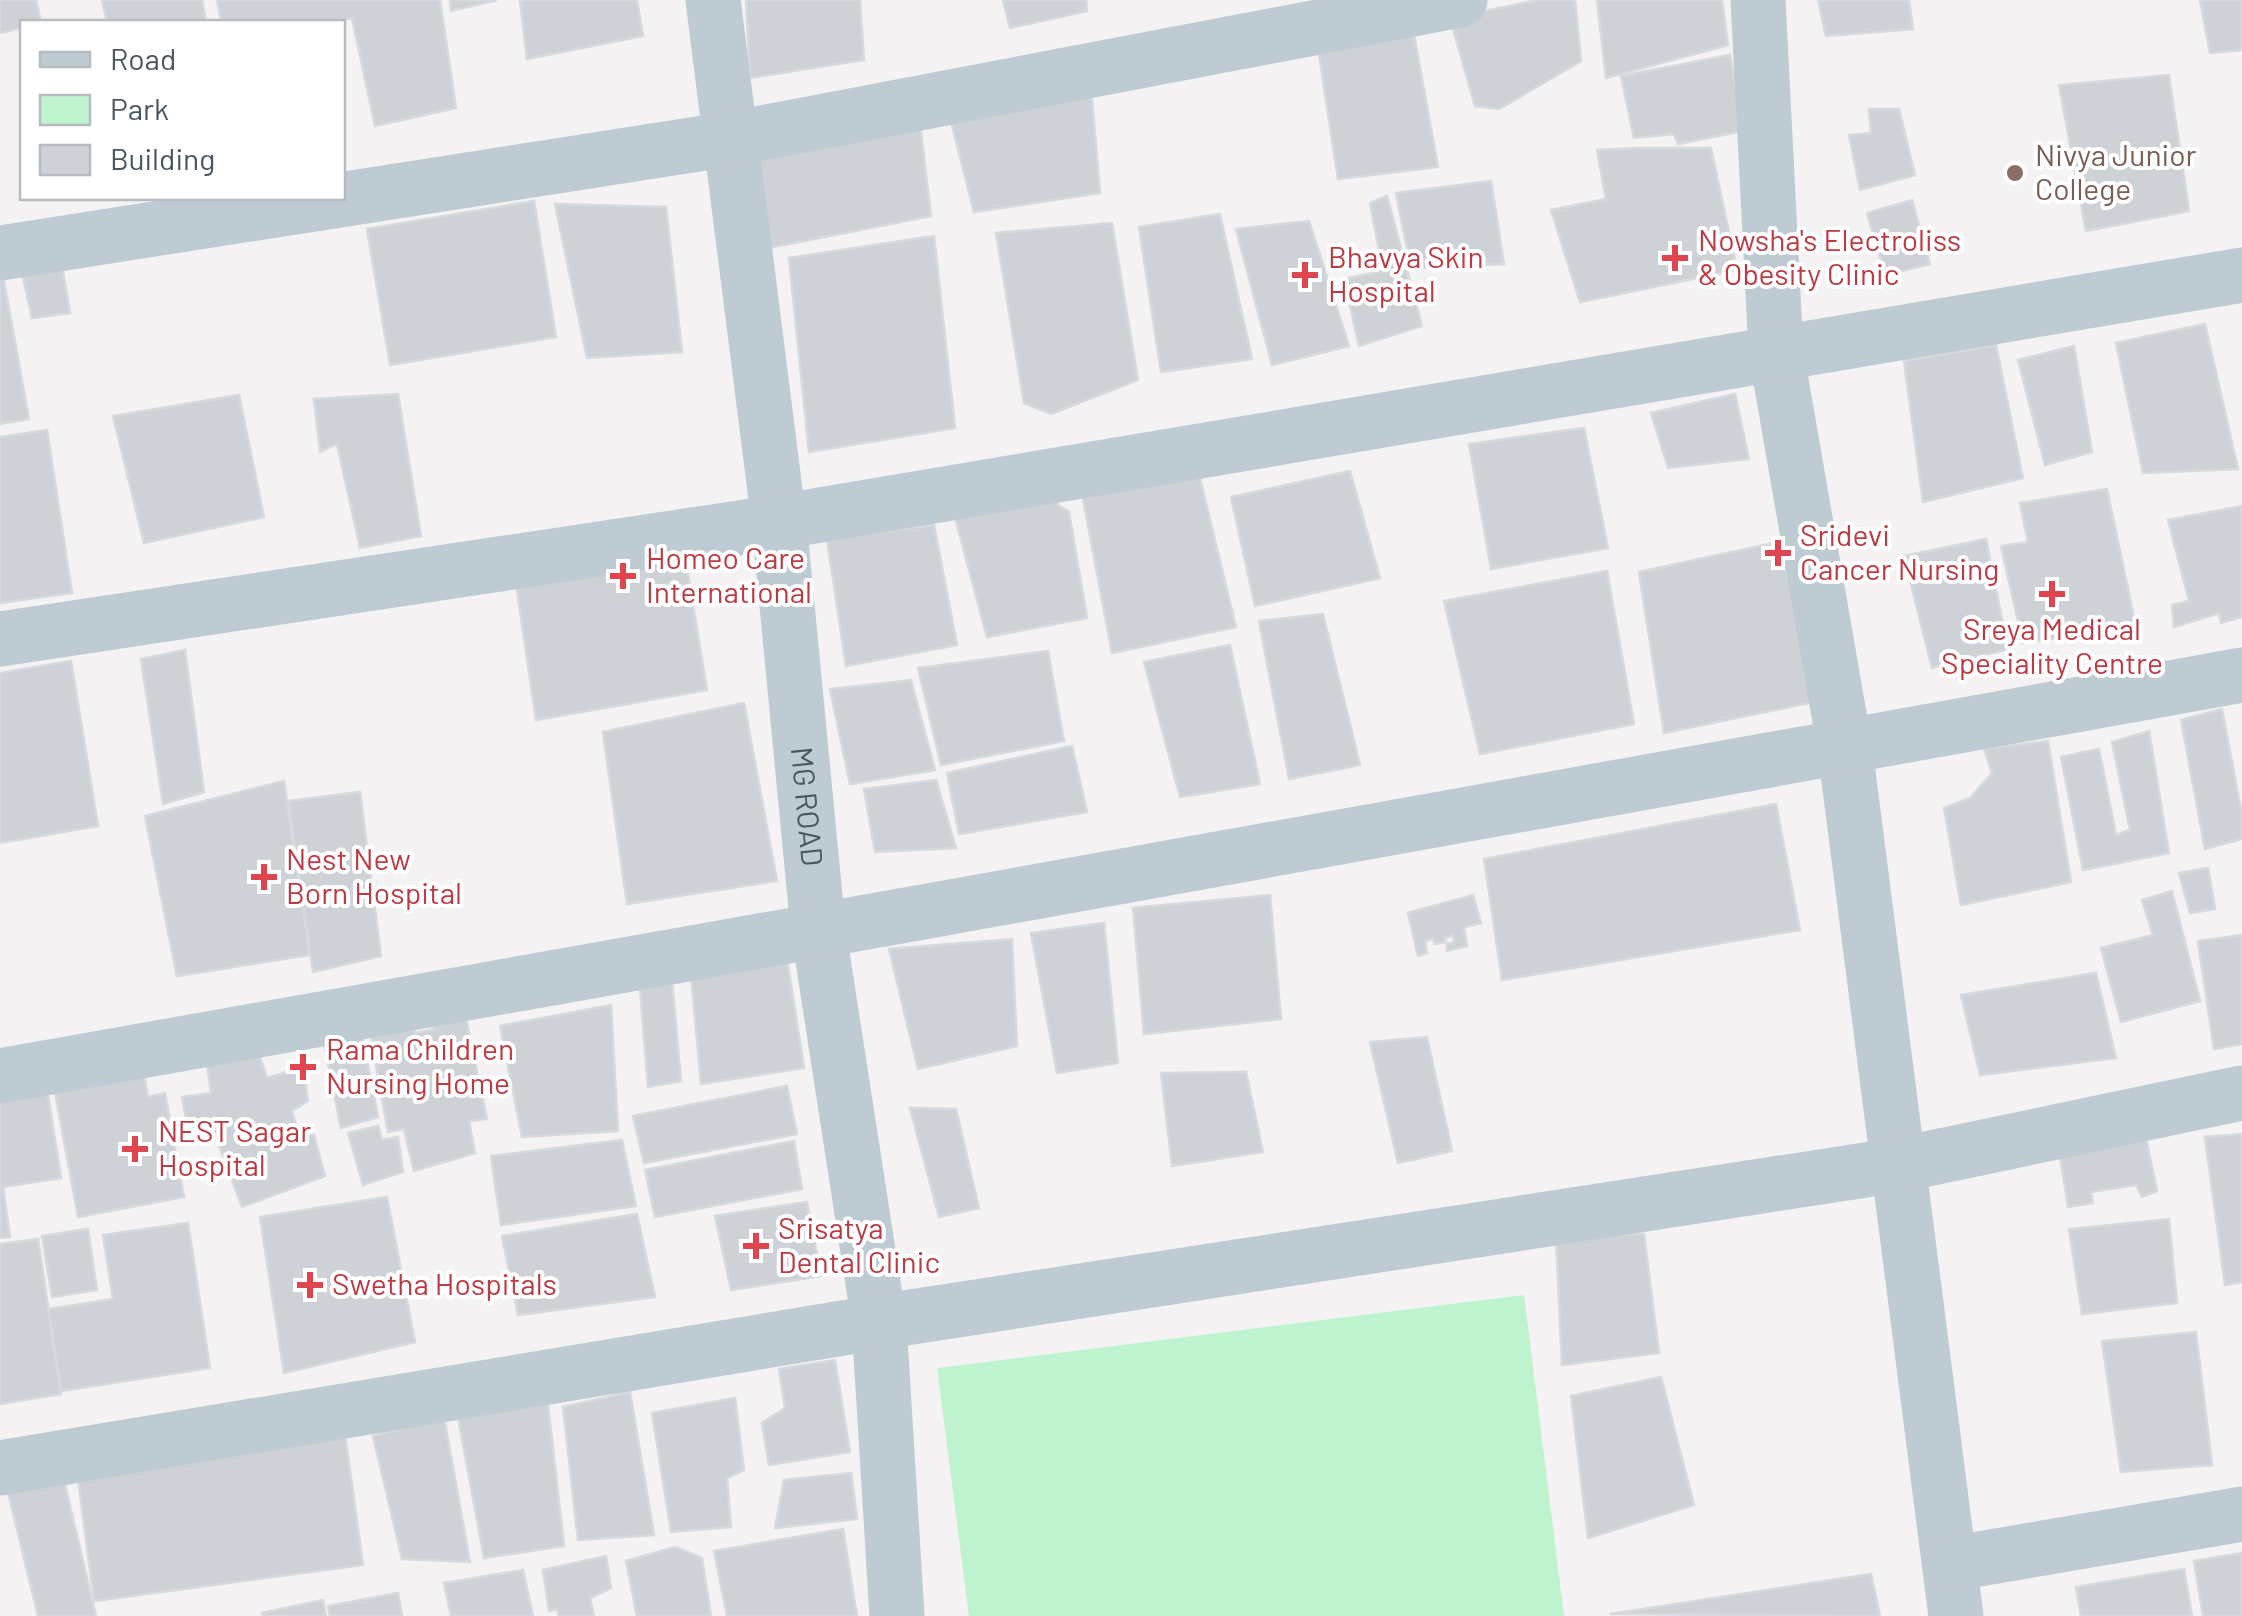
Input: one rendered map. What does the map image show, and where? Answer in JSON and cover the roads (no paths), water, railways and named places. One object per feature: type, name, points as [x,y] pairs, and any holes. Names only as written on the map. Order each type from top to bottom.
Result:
[{"type":"street","name":"MG ROAD","points":[[712,0],[779,522],[818,928],[879,1322],[896,1616]]},
{"type":"street","points":[[345,199],[730,139],[1460,0]]},
{"type":"street","points":[[1758,0],[1776,352],[1845,749],[1953,1590],[2242,1514]]},
{"type":"street","points":[[0,252],[336,200]]},
{"type":"street","points":[[0,638],[779,522],[2242,275]]},
{"type":"street","points":[[0,1076],[2242,675]]},
{"type":"street","points":[[0,1468],[879,1322],[1898,1166],[2242,1093]]},
{"type":"place","name":"Nivya Junior College","points":[[2015,173]]},
{"type":"place","name":"Nowsha's Electroliss & Obesity Clinic","points":[[1675,258]]},
{"type":"place","name":"Bhavya Skin Hospital","points":[[1305,275]]},
{"type":"place","name":"Sridevi Cancer Nursing","points":[[1778,553]]},
{"type":"place","name":"Homeo Care International","points":[[623,576]]},
{"type":"place","name":"Sreya Medical Speciality Centre","points":[[2052,594]]},
{"type":"place","name":"Nest New Born Hospital","points":[[264,877]]},
{"type":"place","name":"Rama Children Nursing Home","points":[[303,1067]]},
{"type":"place","name":"NEST Sagar Hospital","points":[[135,1149]]},
{"type":"place","name":"Srisatya Dental Clinic","points":[[756,1246]]},
{"type":"place","name":"Swetha Hospitals","points":[[310,1285]]}]
